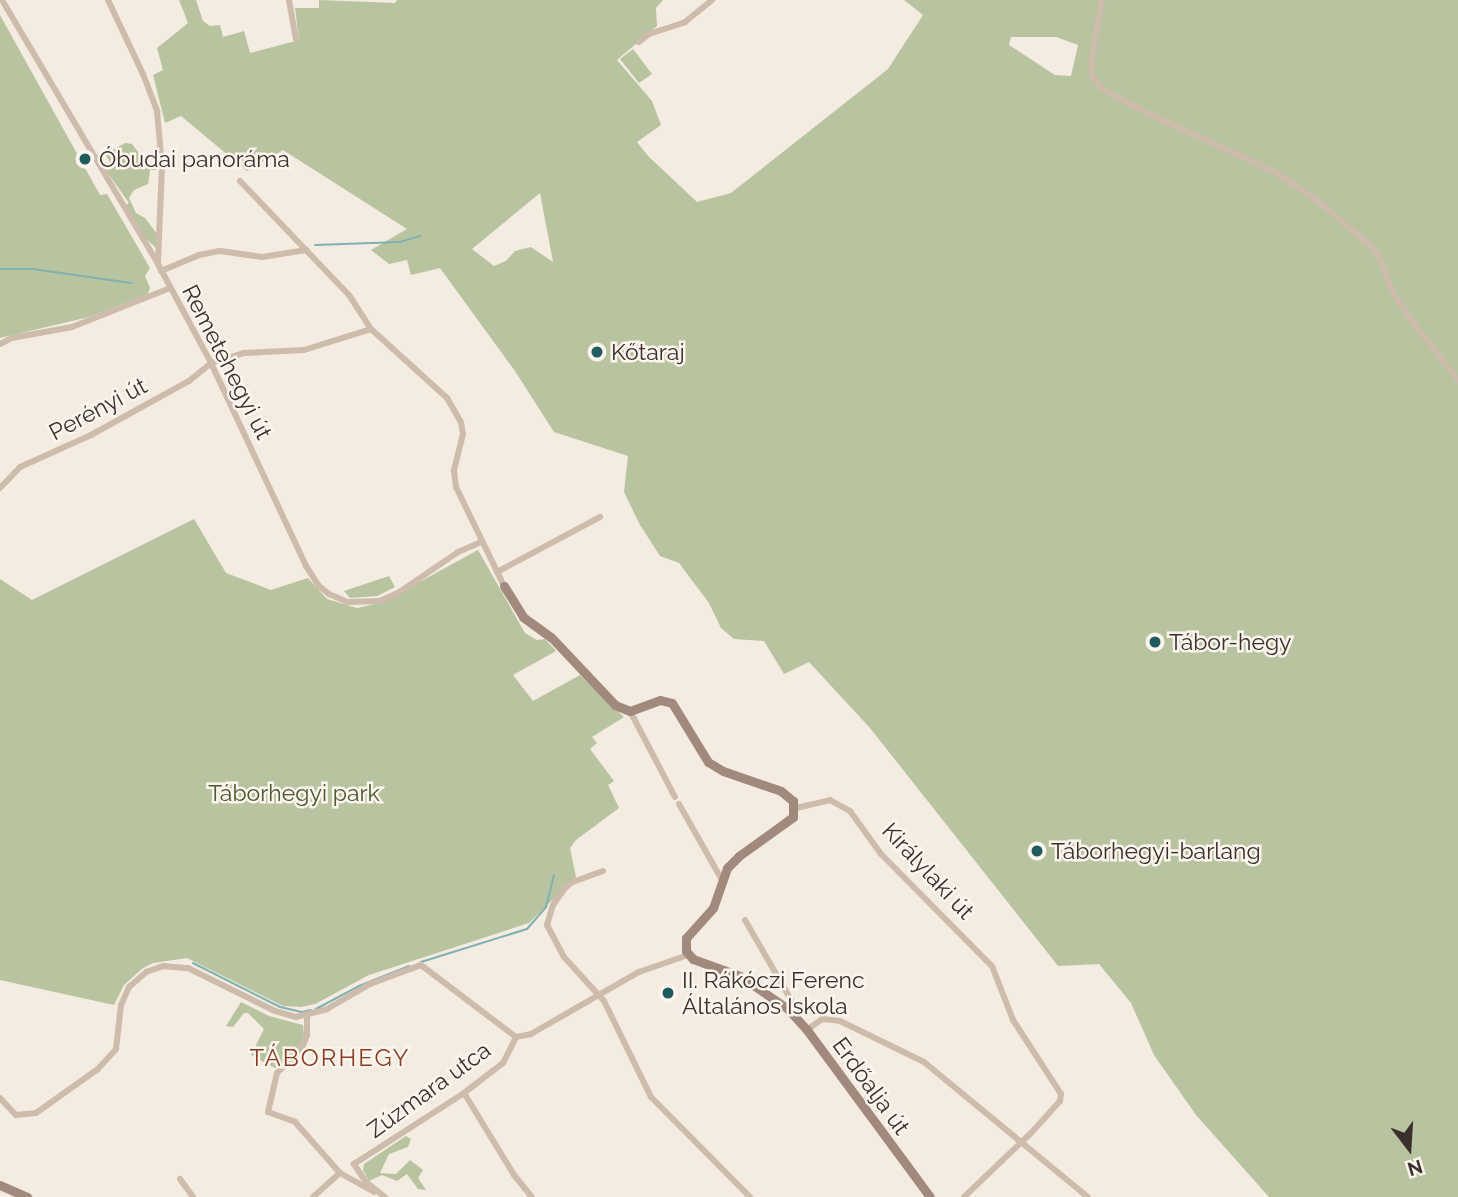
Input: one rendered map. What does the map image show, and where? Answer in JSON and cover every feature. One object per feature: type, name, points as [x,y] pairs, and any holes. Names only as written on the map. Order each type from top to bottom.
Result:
[{"type":"street","name":"Remetehegyi út","points":[[2,0],[159,268],[211,363],[306,566],[319,586],[333,596],[357,603],[380,601],[398,593],[458,552],[482,542]]},
{"type":"street","points":[[108,0],[144,74],[157,111],[162,166],[159,268],[220,251],[266,257],[306,250]]},
{"type":"street","points":[[289,0],[296,39]]},
{"type":"street","points":[[639,42],[649,34],[685,22],[712,0]]},
{"type":"street","points":[[1102,0],[1091,63],[1092,75],[1101,88],[1145,112],[1275,172],[1315,199],[1370,245],[1381,260],[1390,286],[1405,312],[1458,380]]},
{"type":"street","points":[[0,1098],[16,1115],[36,1113],[98,1069],[116,1049],[125,993],[139,977],[154,968],[172,965],[188,968],[284,1014],[307,1015],[416,965],[425,966],[516,1037],[531,1034],[652,966],[688,955],[686,938],[713,908],[722,880],[739,856],[793,817],[796,808],[788,795],[781,791],[723,771],[708,762],[672,703],[660,700],[630,710],[615,705],[551,637],[523,617],[504,586],[456,487],[454,471],[463,434],[461,422],[447,398],[370,329],[349,295],[240,181]]},
{"type":"street","points":[[0,344],[12,338],[72,327],[170,288]]},
{"type":"street","points":[[211,363],[244,353],[304,350],[370,329]]},
{"type":"street","name":"Perényi út","points":[[0,483],[28,462],[91,435],[189,381],[211,363]]},
{"type":"street","points":[[497,572],[600,517]]},
{"type":"street","points":[[630,710],[722,880]]},
{"type":"street","name":"Királylaki út","points":[[796,808],[823,800],[843,805],[887,861],[992,966],[1023,1040],[1061,1094],[1060,1101],[1022,1143],[964,1197]]},
{"type":"street","points":[[603,871],[572,882],[565,888],[547,919],[564,957],[597,995],[651,1097],[750,1197]]},
{"type":"street","points":[[745,920],[791,1000],[788,1009]]},
{"type":"street","name":"Erdőalja út","points":[[688,955],[740,976],[788,1009],[807,1030],[930,1197]]},
{"type":"street","points":[[307,1015],[307,1035],[302,1048],[277,1073],[268,1112],[295,1122],[340,1173],[382,1196]]},
{"type":"street","points":[[807,1030],[822,1019],[831,1019],[903,1050],[940,1074],[1088,1197]]},
{"type":"street","name":"Zúzmara utca","points":[[382,1196],[366,1182],[354,1164],[464,1093],[503,1063],[516,1037]]},
{"type":"street","points":[[464,1093],[518,1181],[532,1197]]},
{"type":"street","points":[[1032,1132],[1031,1144],[1037,1155]]},
{"type":"street","points":[[313,1197],[340,1173]]},
{"type":"street","points":[[180,1179],[193,1197]]},
{"type":"street","points":[[0,1185],[27,1197]]},
{"type":"green space","points":[[179,0],[196,0],[203,21],[210,26],[220,25],[223,37],[244,31],[250,53],[299,40],[295,8],[319,8],[319,0],[395,3],[397,0],[663,0],[656,8],[657,26],[617,60],[652,101],[661,125],[637,142],[648,156],[697,202],[731,193],[888,69],[923,15],[904,0],[1458,0],[1458,1197],[1269,1197],[1196,1115],[1154,1055],[1131,1003],[1099,964],[1058,966],[870,728],[809,662],[784,674],[764,641],[734,639],[721,628],[709,603],[679,563],[660,556],[640,525],[624,492],[628,456],[554,432],[515,371],[440,268],[411,275],[407,260],[389,264],[371,250],[407,229],[283,150],[247,171],[181,116],[165,123],[153,75],[163,70],[157,48],[188,23]],"holes":[[[1011,37],[1056,37],[1078,45],[1071,76],[1055,75],[1009,45]],[[540,193],[553,262],[531,247],[515,251],[506,261],[494,266],[472,249]]]},
{"type":"green space","points":[[0,15],[100,195],[107,194],[150,268],[145,276],[150,288],[148,294],[89,317],[0,338]]},
{"type":"green space","points":[[633,49],[652,74],[639,83],[620,59]]},
{"type":"green space","points":[[125,143],[132,144],[148,165],[157,163],[157,170],[150,170],[148,184],[134,190],[129,198],[136,213],[145,218],[157,234],[156,248],[142,235],[126,205],[129,203],[105,169],[110,162],[105,154]]},
{"type":"green space","name":"Táborhegyi park","points":[[194,519],[226,573],[271,590],[308,578],[327,599],[357,608],[383,602],[478,550],[525,633],[537,640],[545,639],[556,651],[513,675],[533,701],[580,675],[624,717],[592,737],[597,743],[590,749],[614,781],[608,785],[619,808],[576,840],[570,848],[576,877],[529,923],[369,975],[315,1004],[301,1007],[283,1006],[187,958],[153,963],[143,968],[124,985],[114,1005],[0,980],[0,579],[32,600]]},
{"type":"green space","points":[[389,576],[395,587],[377,596],[350,598],[344,591]]},
{"type":"green space","points":[[241,1002],[269,1016],[303,1025],[304,1036],[287,1062],[275,1068],[251,1055],[264,1029],[248,1013],[244,1013],[233,1027],[226,1026]]},
{"type":"green space","points":[[406,1136],[411,1139],[408,1147],[389,1154],[380,1173],[396,1174],[410,1160],[423,1170],[418,1178],[426,1190],[418,1189],[407,1174],[397,1181],[382,1175],[369,1181],[363,1170],[364,1164]]},
{"type":"waterway","points":[[315,245],[400,242],[420,236]]},
{"type":"waterway","points":[[0,269],[33,269],[131,283]]},
{"type":"waterway","points":[[421,962],[527,929],[546,907],[554,875]]},
{"type":"waterway","points":[[193,963],[280,1007],[302,1012],[311,1010]]},
{"type":"waterway","points":[[316,1009],[359,986],[409,966]]},
{"type":"place","name":"Óbudai panoráma","points":[[85,159]]},
{"type":"place","name":"Kőtaraj","points":[[597,352]]},
{"type":"place","name":"Tábor-hegy","points":[[1155,642]]},
{"type":"place","name":"Táborhegyi-barlang","points":[[1037,851]]},
{"type":"place","name":"II. Rákóczi Ferenc Általános Iskola","points":[[668,993]]},
{"type":"district","name":"TÁBORHEGY","points":[[330,1058]]}]
